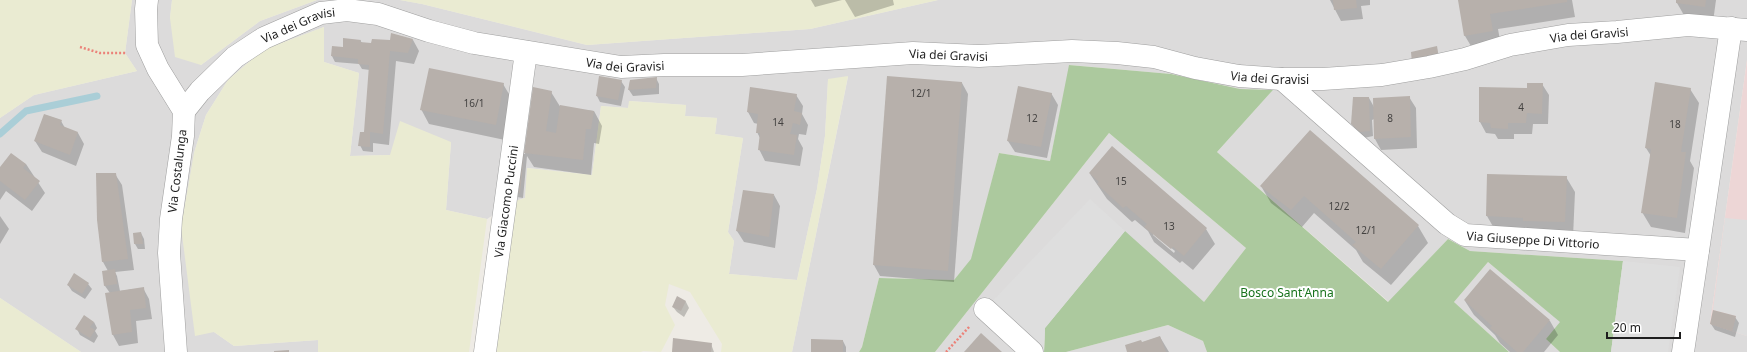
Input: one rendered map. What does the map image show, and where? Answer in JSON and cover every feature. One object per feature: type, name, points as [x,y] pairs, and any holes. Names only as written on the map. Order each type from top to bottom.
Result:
[{"type":"street","points":[[147,0],[147,45],[158,69],[184,111]]},
{"type":"street","name":"Via dei Gravisi","points":[[184,111],[200,91],[235,57],[264,38],[321,13],[347,10],[378,14],[429,31],[467,41],[621,67],[664,65],[742,65],[913,53],[979,56],[1072,51],[1117,53],[1154,57],[1195,68],[1239,76],[1282,79],[1323,79],[1382,75],[1465,59],[1510,45],[1568,35],[1688,25],[1739,29]]},
{"type":"street","points":[[1683,352],[1698,250],[1739,29]]},
{"type":"street","name":"Via Giacomo Puccini","points":[[485,352],[526,52]]},
{"type":"street","name":"Via Giuseppe Di Vittorio","points":[[1282,79],[1447,224],[1465,235],[1698,250]]},
{"type":"street","name":"Via Costalunga","points":[[176,352],[169,254],[171,219],[183,136],[184,111]]},
{"type":"street","points":[[985,309],[1032,352]]},
{"type":"path","points":[[80,46],[100,54],[125,53],[147,45]]},
{"type":"path","points":[[946,352],[985,309]]},
{"type":"shaded area","points":[[132,0],[172,0],[170,18],[201,65],[260,21],[317,0],[400,0],[422,4],[587,45],[810,29],[938,0],[1747,0],[1747,60],[1710,324],[1747,336],[1747,352],[1611,352],[1623,261],[1470,251],[1448,239],[1389,302],[1217,152],[1273,90],[1240,89],[1171,74],[1070,65],[1050,161],[999,153],[972,259],[954,280],[879,278],[862,347],[859,352],[792,352],[848,77],[828,80],[825,136],[817,189],[797,280],[729,274],[734,241],[728,232],[743,138],[715,134],[717,118],[685,116],[686,105],[630,101],[628,108],[601,106],[592,175],[528,168],[525,198],[515,201],[487,219],[446,210],[451,142],[390,155],[350,156],[359,73],[324,62],[324,27],[263,50],[228,80],[206,115],[194,153],[214,332],[234,346],[318,340],[318,352],[81,352],[0,298],[0,118],[34,95],[137,71],[125,53]]},
{"type":"shaded area","points":[[1747,60],[1747,336],[1710,324]]},
{"type":"shaded area","points":[[1109,133],[1246,248],[1204,302],[1045,328],[1044,352],[935,352]]},
{"type":"shaded area","points":[[1090,199],[1125,231],[1045,328],[1044,352],[1037,352],[985,309]]},
{"type":"shaded area","points":[[1725,218],[1747,220],[1747,336],[1732,331],[1736,316],[1713,310]]},
{"type":"shaded area","points":[[1623,261],[1680,267],[1668,352],[1611,352]]},
{"type":"shaded area","points":[[1488,262],[1561,322],[1546,339],[1560,352],[1509,352],[1454,302]]},
{"type":"shaded area","points":[[1168,325],[1203,341],[1207,352],[1066,352]]},
{"type":"green space","points":[[0,0],[132,0],[125,53],[137,71],[34,95],[0,118]]},
{"type":"green space","points":[[172,0],[317,0],[260,21],[201,65],[175,57],[170,18]]},
{"type":"green space","points":[[400,0],[938,0],[810,29],[587,45],[422,4]]},
{"type":"green space","points":[[324,27],[324,62],[359,73],[350,156],[390,155],[400,121],[451,142],[446,210],[487,219],[469,352],[318,352],[318,340],[234,346],[214,332],[195,336],[181,227],[194,153],[206,115],[228,80],[263,50]]},
{"type":"green space","name":"Bosco Sant'Anna","points":[[1069,65],[1171,74],[1240,89],[1273,90],[1217,152],[1388,302],[1448,239],[1470,251],[1623,261],[1611,352],[1560,352],[1546,339],[1560,322],[1488,262],[1454,302],[1509,352],[1207,352],[1203,341],[1168,325],[1066,352],[1044,352],[1045,328],[1125,231],[1204,302],[1246,248],[1109,133],[935,352],[859,352],[862,347],[879,278],[954,280],[971,259],[999,153],[1050,161]]},
{"type":"green space","points":[[848,76],[792,352],[721,352],[722,344],[690,292],[669,284],[665,305],[675,325],[661,352],[495,352],[515,201],[525,198],[527,168],[592,175],[601,106],[628,108],[629,101],[686,105],[685,116],[717,118],[715,134],[743,138],[728,232],[734,241],[729,274],[797,280],[817,189],[825,136],[828,79]]},
{"type":"green space","points":[[0,298],[81,352],[0,352]]},
{"type":"building","points":[[1333,0],[1356,0],[1357,8],[1334,10]]},
{"type":"building","points":[[1458,0],[1567,0],[1567,2],[1490,14],[1493,31],[1464,36]]},
{"type":"building","points":[[1676,0],[1706,0],[1705,7],[1676,3]]},
{"type":"building","points":[[391,33],[413,39],[408,53],[390,51],[383,134],[370,132],[370,147],[358,146],[360,132],[364,132],[369,65],[358,64],[358,59],[331,56],[332,46],[343,47],[343,38],[371,43],[372,39],[390,40]]},
{"type":"building","points":[[1437,46],[1439,58],[1412,63],[1411,52]]},
{"type":"building","points":[[429,68],[504,83],[496,125],[420,110]]},
{"type":"building","points":[[599,76],[622,80],[618,100],[596,96]]},
{"type":"building","points":[[887,76],[962,82],[948,271],[873,265]]},
{"type":"building","points":[[657,77],[656,88],[628,90],[630,80]]},
{"type":"building","points":[[1655,82],[1691,88],[1681,152],[1686,152],[1677,218],[1641,213],[1651,149],[1645,148]]},
{"type":"building","points":[[1527,83],[1543,83],[1542,114],[1527,113],[1526,123],[1508,123],[1508,129],[1491,128],[1490,123],[1479,122],[1479,87],[1527,88]]},
{"type":"building","points":[[1018,86],[1052,93],[1041,147],[1007,141]]},
{"type":"building","points":[[533,87],[552,91],[546,131],[556,133],[560,105],[594,111],[591,129],[586,129],[583,160],[524,153]]},
{"type":"building","points":[[750,87],[797,94],[794,111],[802,113],[800,125],[793,123],[790,134],[797,135],[794,155],[758,150],[760,133],[756,133],[758,114],[747,112]]},
{"type":"building","points":[[1410,96],[1411,137],[1374,139],[1373,98]]},
{"type":"building","points":[[1353,97],[1369,97],[1370,131],[1360,132],[1351,124]]},
{"type":"building","points":[[44,114],[62,120],[60,125],[78,132],[70,155],[34,141]]},
{"type":"building","points":[[1310,130],[1419,225],[1381,269],[1352,245],[1356,242],[1304,196],[1291,210],[1260,186]]},
{"type":"building","points":[[1112,146],[1207,228],[1184,256],[1173,247],[1171,249],[1144,227],[1147,224],[1126,206],[1123,208],[1097,184],[1099,182],[1089,173]]},
{"type":"building","points":[[518,151],[524,153],[520,193],[512,191]]},
{"type":"building","points":[[11,153],[26,164],[23,168],[40,181],[25,200],[0,181],[0,167]]},
{"type":"building","points":[[96,173],[116,173],[128,259],[102,262],[97,220]]},
{"type":"building","points":[[1487,174],[1567,176],[1565,222],[1523,221],[1523,218],[1486,216]]},
{"type":"building","points":[[743,190],[774,194],[769,237],[736,231]]},
{"type":"building","points":[[141,232],[143,244],[134,244],[133,233]]},
{"type":"building","points":[[115,269],[117,284],[104,286],[102,271]]},
{"type":"building","points":[[1490,269],[1550,320],[1523,352],[1517,352],[1490,328],[1492,326],[1464,300]]},
{"type":"building","points":[[74,273],[89,283],[82,294],[67,285]]},
{"type":"building","points":[[144,287],[146,308],[130,310],[132,332],[112,335],[105,293]]},
{"type":"building","points":[[677,296],[686,301],[681,311],[672,307]]},
{"type":"building","points":[[1713,310],[1736,316],[1732,331],[1710,324]]},
{"type":"building","points":[[84,315],[94,322],[90,327],[95,330],[90,338],[75,329]]},
{"type":"building","points":[[981,333],[1002,352],[964,352]]},
{"type":"building","points":[[1160,336],[1166,352],[1127,352],[1125,345],[1141,340],[1142,342]]},
{"type":"building","points":[[673,338],[712,343],[711,352],[672,352]]},
{"type":"building","points":[[811,339],[843,340],[843,352],[811,352]]},
{"type":"building","points":[[289,350],[289,352],[274,352],[274,351]]},
{"type":"waterway","points":[[0,134],[26,111],[97,96]]}]
